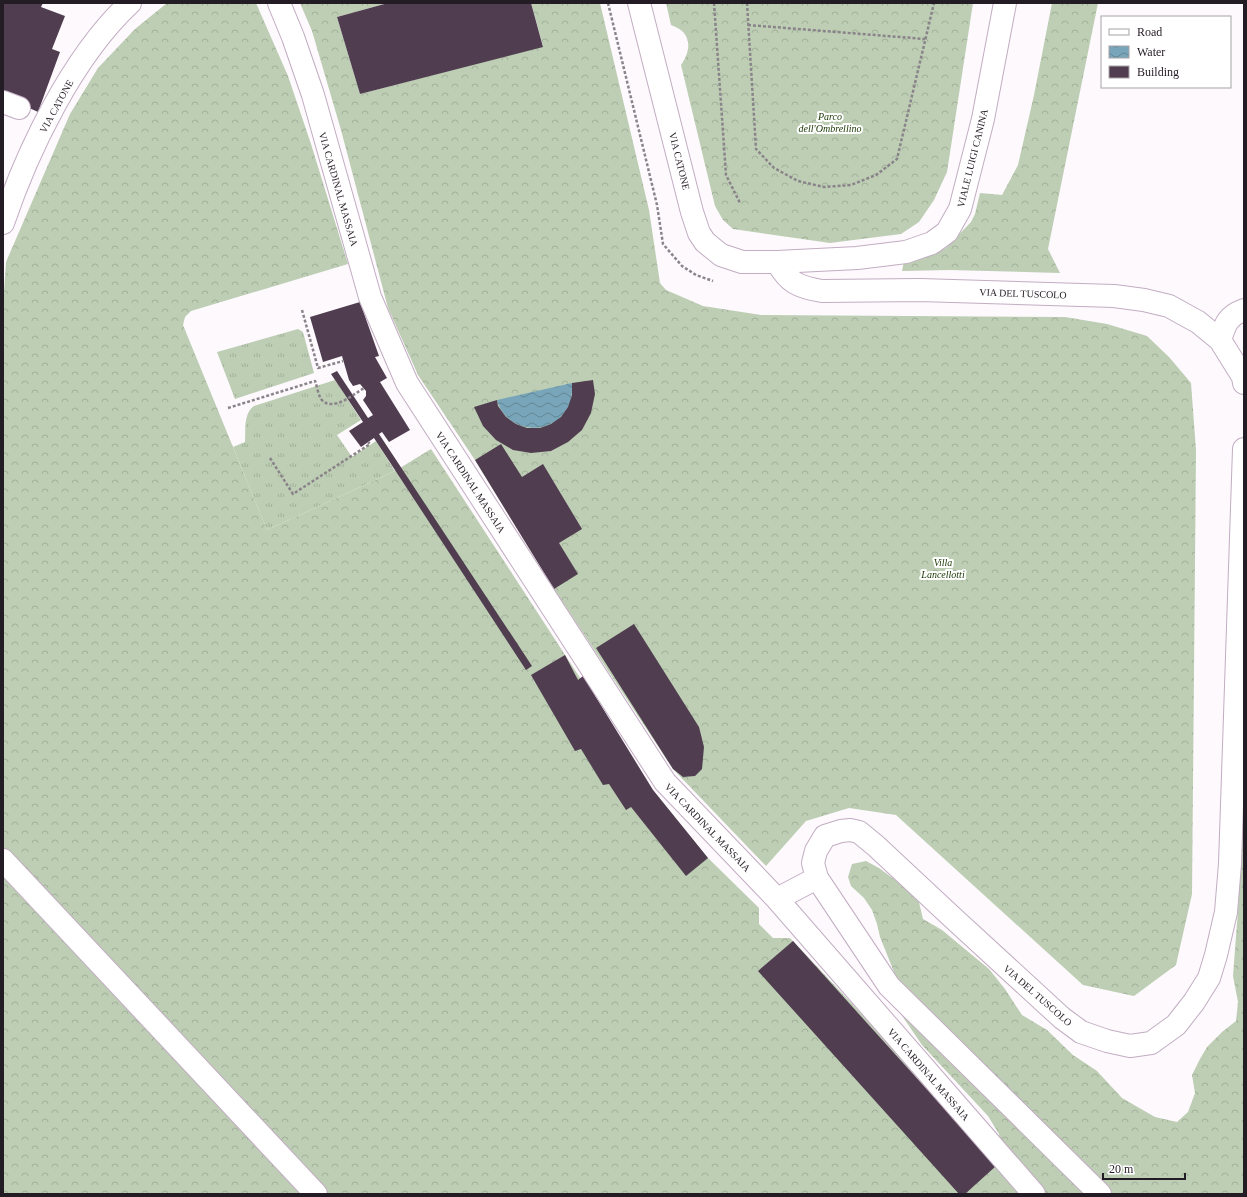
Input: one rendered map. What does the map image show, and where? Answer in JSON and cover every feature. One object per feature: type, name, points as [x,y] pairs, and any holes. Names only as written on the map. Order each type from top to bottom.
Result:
[{"type":"street","name":"VIA CATONE","points":[[3,222],[31,153],[62,94],[94,42],[108,25],[130,3]]},
{"type":"street","name":"VIA CARDINAL MASSAIA","points":[[279,3],[293,37],[313,95],[370,297],[406,383],[665,782],[777,899],[1034,1194]]},
{"type":"street","name":"VIA CATONE","points":[[639,3],[692,212],[699,233],[705,242],[721,255],[742,262],[777,262]]},
{"type":"street","name":"VIALE LUIGI CANINA","points":[[777,262],[857,258],[906,252],[932,243],[947,232],[960,209],[974,155],[991,80],[1005,3]]},
{"type":"street","name":"VIA DEL TUSCOLO","points":[[777,262],[788,279],[807,289],[822,291],[920,290],[1114,296],[1144,300],[1169,306],[1198,322],[1220,340],[1243,377],[1244,383]]},
{"type":"street","points":[[1220,340],[1226,322],[1236,313],[1244,310]]},
{"type":"street","name":"VIA DEL TUSCOLO","points":[[1100,1194],[889,986],[817,878],[813,863],[816,851],[825,836],[841,831],[850,830],[860,832],[1062,1018],[1081,1032],[1107,1041],[1130,1046],[1151,1043],[1176,1025],[1194,1002],[1209,978],[1226,912],[1230,864],[1244,449]]},
{"type":"street","points":[[3,860],[316,1194]]},
{"type":"street","points":[[777,899],[817,878]]},
{"type":"path","points":[[608,3],[657,205],[663,244]]},
{"type":"path","points":[[714,3],[726,174],[740,203]]},
{"type":"path","points":[[747,3],[756,148],[774,168],[780,172],[798,181],[824,187],[851,186],[876,175],[897,159],[934,3]]},
{"type":"path","points":[[748,25],[925,39]]},
{"type":"path","points":[[302,310],[318,368],[343,361]]},
{"type":"path","points":[[228,408],[315,381],[322,399],[326,403],[332,404],[345,400],[364,388]]},
{"type":"path","points":[[270,458],[293,494],[370,444],[368,442]]},
{"type":"green space","points":[[167,3],[256,3],[288,76],[311,144],[348,264],[191,311],[185,317],[183,325],[267,530],[395,471],[431,449],[653,790],[708,858],[759,908],[759,924],[773,938],[790,938],[1031,1194],[3,1194],[3,307],[6,262],[70,114],[98,68],[135,29]]},
{"type":"green space","name":"Villa Lancellotti","points":[[300,3],[388,3],[337,17],[360,94],[543,46],[531,3],[600,3],[649,210],[660,283],[666,290],[703,306],[761,315],[1065,317],[1107,324],[1147,336],[1169,357],[1191,383],[1196,450],[1192,894],[1176,965],[1134,996],[1083,985],[896,815],[849,808],[806,821],[766,866],[673,769],[554,589],[475,460],[418,375],[388,308],[341,130],[312,31]]},
{"type":"green space","name":"Parco dell'Ombrellino","points":[[666,3],[973,3],[947,172],[934,200],[919,222],[901,234],[830,243],[733,229],[723,220],[715,206],[681,65],[687,53],[688,42],[683,32],[671,25]]},
{"type":"green space","points":[[1052,3],[1098,3],[1048,249],[1060,273],[949,270],[902,271],[904,261],[939,252],[946,248],[971,222],[975,214],[980,193],[1002,195],[1018,165],[1034,95]]},
{"type":"green space","points":[[298,329],[303,332],[314,373],[235,399],[217,352]]},
{"type":"green space","points":[[335,380],[361,420],[337,435],[352,457],[376,441],[395,471],[267,530],[233,447],[245,442],[248,413],[254,406]]},
{"type":"green space","points":[[1244,766],[1244,1194],[1046,1194],[1031,1175],[1000,1143],[999,1134],[988,1116],[922,1045],[892,1001],[894,972],[880,937],[872,910],[864,898],[851,886],[848,877],[852,864],[866,861],[906,885],[918,898],[923,919],[942,930],[989,969],[1005,989],[1022,1015],[1047,1030],[1073,1055],[1097,1071],[1122,1098],[1155,1117],[1177,1122],[1188,1112],[1195,1093],[1192,1075],[1207,1047],[1236,1021],[1238,1002],[1233,976],[1238,910]]},
{"type":"water","points":[[572,383],[571,398],[568,407],[561,417],[551,424],[541,427],[530,428],[519,425],[502,411],[497,400]]},
{"type":"building","points":[[3,3],[43,3],[41,7],[65,16],[52,49],[60,52],[38,112],[3,96]]},
{"type":"building","points":[[388,3],[531,3],[543,47],[360,94],[337,17]]},
{"type":"building","points":[[360,302],[379,356],[375,357],[387,378],[380,382],[410,430],[389,442],[382,432],[379,434],[532,666],[526,670],[374,438],[361,447],[349,431],[363,422],[331,374],[337,371],[368,418],[373,415],[363,400],[366,396],[366,391],[360,384],[353,386],[349,380],[342,356],[323,362],[310,317]]},
{"type":"building","points":[[593,380],[595,394],[591,413],[582,430],[568,442],[551,451],[531,453],[513,450],[496,440],[483,426],[474,407],[497,400],[498,406],[506,417],[516,424],[527,428],[540,428],[551,424],[561,417],[568,407],[572,395],[572,383]]},
{"type":"building","points":[[501,444],[522,477],[543,464],[582,529],[559,543],[578,574],[554,589],[475,460]]},
{"type":"building","points":[[634,624],[699,727],[704,747],[702,769],[695,776],[683,777],[673,769],[596,648]]},
{"type":"building","points":[[565,655],[578,680],[583,676],[653,790],[708,858],[686,876],[631,807],[626,810],[609,784],[603,785],[581,749],[575,751],[531,675]]},
{"type":"building","points":[[793,941],[996,1166],[965,1194],[959,1194],[758,971]]}]
